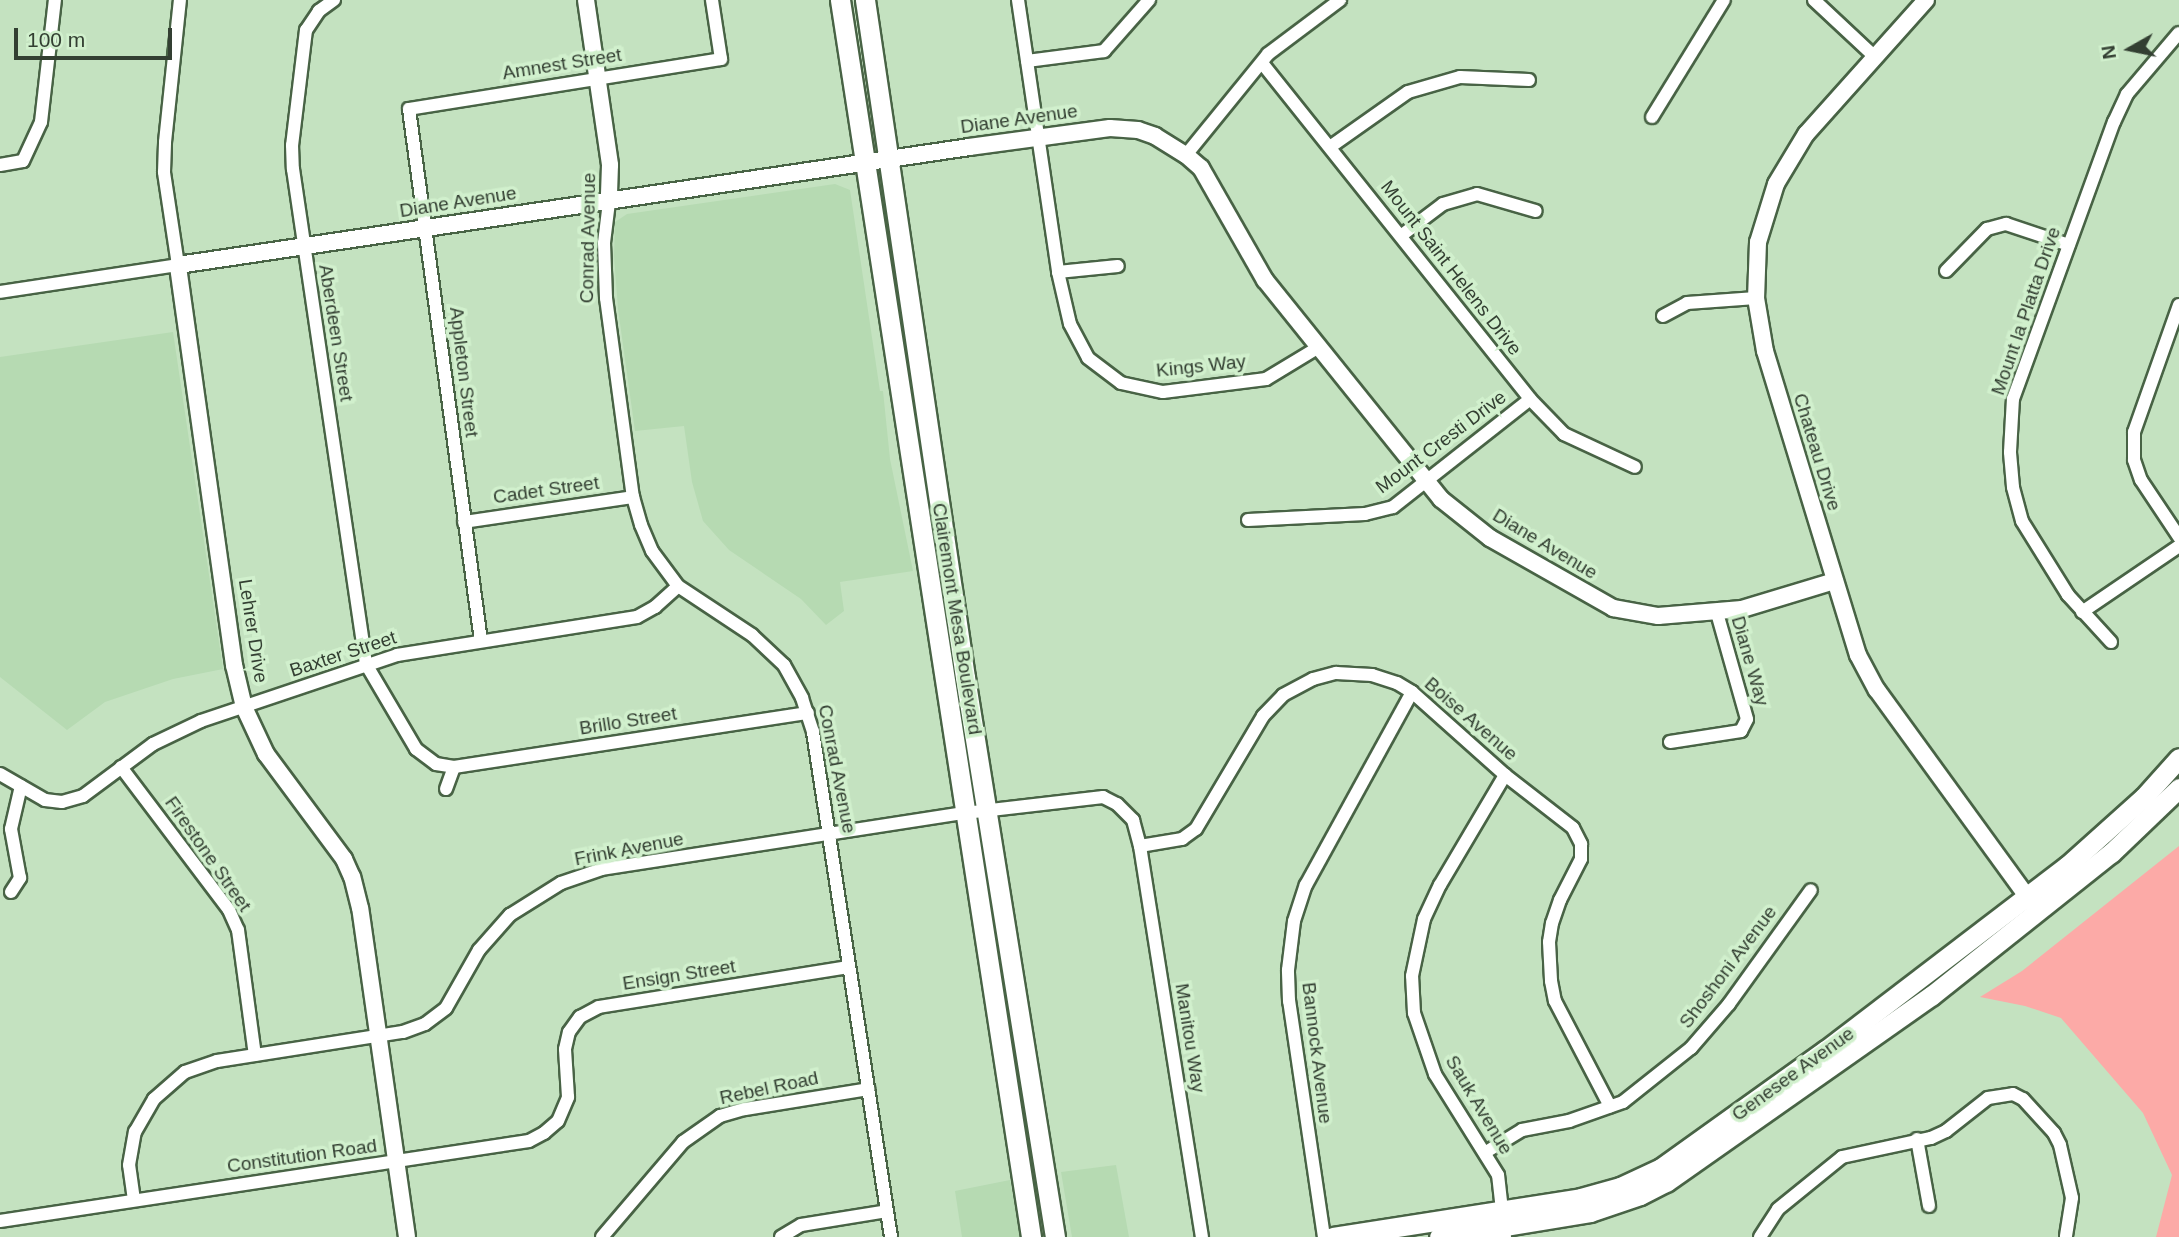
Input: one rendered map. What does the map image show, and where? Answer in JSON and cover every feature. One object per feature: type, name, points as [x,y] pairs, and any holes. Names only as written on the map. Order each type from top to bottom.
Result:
[{"type":"main road","name":"Clairemont Mesa Boulevard","points":[[840,0],[1031,1237]]},
{"type":"main road","name":"Clairemont Mesa Boulevard","points":[[865,0],[987,810],[1055,1237]]},
{"type":"main road","name":"Genesee Avenue","points":[[1333,1237],[1503,1225],[1620,1187],[1661,1168],[1872,1017],[2102,836],[2144,797],[2179,758]]},
{"type":"main road","name":"Genesee Avenue","points":[[1439,1237],[1611,1206],[1666,1182],[1931,996],[2111,853],[2179,788]]},
{"type":"street","points":[[0,165],[23,161],[41,122],[55,0]]},
{"type":"street","name":"Lehrer Drive","points":[[180,0],[164,142],[164,172],[234,665],[244,707],[266,754],[344,859],[352,877],[360,908],[407,1237]]},
{"type":"street","name":"Aberdeen Street","points":[[334,0],[318,11],[306,30],[292,145],[303,247],[366,664]]},
{"type":"street","name":"Conrad Avenue","points":[[586,0],[610,165],[604,243],[606,298],[633,497],[652,551],[678,586],[771,650],[784,666],[808,713],[891,1237]]},
{"type":"street","name":"Amnest Street","points":[[409,108],[721,59],[712,0]]},
{"type":"street","points":[[1018,0],[1058,272],[1118,266]]},
{"type":"street","points":[[1027,61],[1104,51],[1149,0]]},
{"type":"street","points":[[1186,155],[1269,54],[1340,0]]},
{"type":"street","points":[[1652,117],[1724,0]]},
{"type":"street","points":[[1814,0],[1875,57]]},
{"type":"street","name":"Chateau Drive","points":[[1926,0],[1806,134],[1776,184],[1758,243],[1756,298],[1765,351],[1858,656],[1877,690],[2038,913]]},
{"type":"street","name":"Mount la Platta Drive","points":[[2111,642],[2082,612],[2022,521],[2013,487],[2010,452],[2013,399],[2114,122],[2127,94],[2179,33]]},
{"type":"street","name":"Mount Saint Helens Drive","points":[[1262,63],[1402,235],[1530,399],[1564,435],[1634,467]]},
{"type":"street","points":[[1330,147],[1408,92],[1460,77],[1529,80]]},
{"type":"street","name":"Appleton Street","points":[[409,108],[481,641]]},
{"type":"street","name":"Diane Avenue","points":[[0,292],[864,162],[1110,128],[1138,130],[1155,136],[1186,155],[1212,184],[1265,281],[1441,499],[1489,538],[1613,608],[1658,616],[1742,609],[1835,581]]},
{"type":"street","points":[[1402,235],[1443,204],[1477,194],[1536,211]]},
{"type":"street","points":[[1946,271],[1987,229],[2006,224],[2069,245]]},
{"type":"street","name":"Kings Way","points":[[1058,272],[1070,324],[1088,358],[1121,383],[1163,392],[1266,379],[1319,347]]},
{"type":"street","points":[[1663,316],[1687,303],[1756,298]]},
{"type":"street","points":[[2179,304],[2134,432],[2134,460],[2141,480],[2179,537]]},
{"type":"street","name":"Mount Cresti Drive","points":[[1248,520],[1364,514],[1392,507],[1530,399]]},
{"type":"street","name":"Cadet Street","points":[[464,522],[633,497]]},
{"type":"street","points":[[2082,612],[2179,546]]},
{"type":"street","name":"Baxter Street","points":[[0,774],[45,800],[62,802],[82,796],[153,744],[201,721],[397,655],[637,617],[654,607],[678,586]]},
{"type":"street","name":"Diane Way","points":[[1670,742],[1741,731],[1747,719],[1717,613]]},
{"type":"street","points":[[366,664],[416,749],[436,764],[454,767],[446,789]]},
{"type":"street","name":"Boise Avenue","points":[[1140,846],[1182,839],[1196,829],[1263,716],[1283,695],[1313,679],[1336,673],[1387,678],[1412,692],[1506,775],[1573,828],[1581,844],[1581,859],[1560,900],[1552,923],[1549,942],[1552,981],[1555,1001],[1610,1106]]},
{"type":"street","name":"Bannock Avenue","points":[[1324,1237],[1289,1001],[1288,970],[1294,921],[1306,885],[1412,692]]},
{"type":"street","name":"Brillo Street","points":[[454,767],[808,713]]},
{"type":"street","name":"Firestone Street","points":[[121,767],[238,930],[255,1055]]},
{"type":"street","name":"Sauk Avenue","points":[[1503,1225],[1498,1175],[1435,1074],[1414,1013],[1412,976],[1424,919],[1440,885],[1506,775]]},
{"type":"street","points":[[12,892],[20,878],[11,829],[21,786]]},
{"type":"street","name":"Frink Avenue","points":[[134,1200],[129,1165],[135,1132],[154,1099],[185,1072],[216,1061],[378,1036],[425,1024],[446,1008],[480,950],[510,915],[561,883],[602,869],[965,813],[1103,797],[1116,804],[1133,821],[1140,846]]},
{"type":"street","name":"Manitou Way","points":[[1140,846],[1202,1237]]},
{"type":"street","name":"Shoshoni Avenue","points":[[1486,1152],[1522,1129],[1569,1121],[1623,1102],[1691,1048],[1729,1004],[1811,890]]},
{"type":"street","name":"Ensign Street","points":[[567,1076],[565,1049],[569,1032],[580,1017],[599,1007],[849,967]]},
{"type":"street","name":"Constitution Road","points":[[0,1221],[528,1140],[544,1133],[558,1121],[568,1097],[567,1076]]},
{"type":"street","name":"Rebel Road","points":[[602,1237],[682,1142],[720,1116],[745,1108],[869,1089]]},
{"type":"street","points":[[1760,1237],[1778,1209],[1842,1157],[1931,1138],[1946,1131],[1988,1098],[2013,1094],[2023,1099],[2054,1133],[2060,1145],[2072,1198],[2066,1237]]},
{"type":"street","points":[[1917,1139],[1929,1206]]},
{"type":"street","points":[[781,1237],[801,1225],[887,1210]]},
{"type":"shaded area","points":[[835,184],[850,190],[880,391],[883,391],[890,459],[913,571],[840,582],[844,611],[826,625],[801,599],[729,550],[703,521],[692,482],[684,426],[635,431],[618,309],[614,256],[615,222],[627,214]]},
{"type":"shaded area","points":[[173,332],[223,669],[173,679],[105,702],[67,730],[0,677],[0,357]]},
{"type":"shaded area","points":[[2179,846],[2179,1237],[2156,1237],[2172,1175],[2143,1113],[2061,1018],[2025,1006],[1980,997],[2022,971]]},
{"type":"shaded area","points":[[1116,1165],[1129,1237],[1072,1237],[1061,1172]]},
{"type":"shaded area","points":[[1010,1180],[1020,1237],[962,1237],[955,1191]]}]
